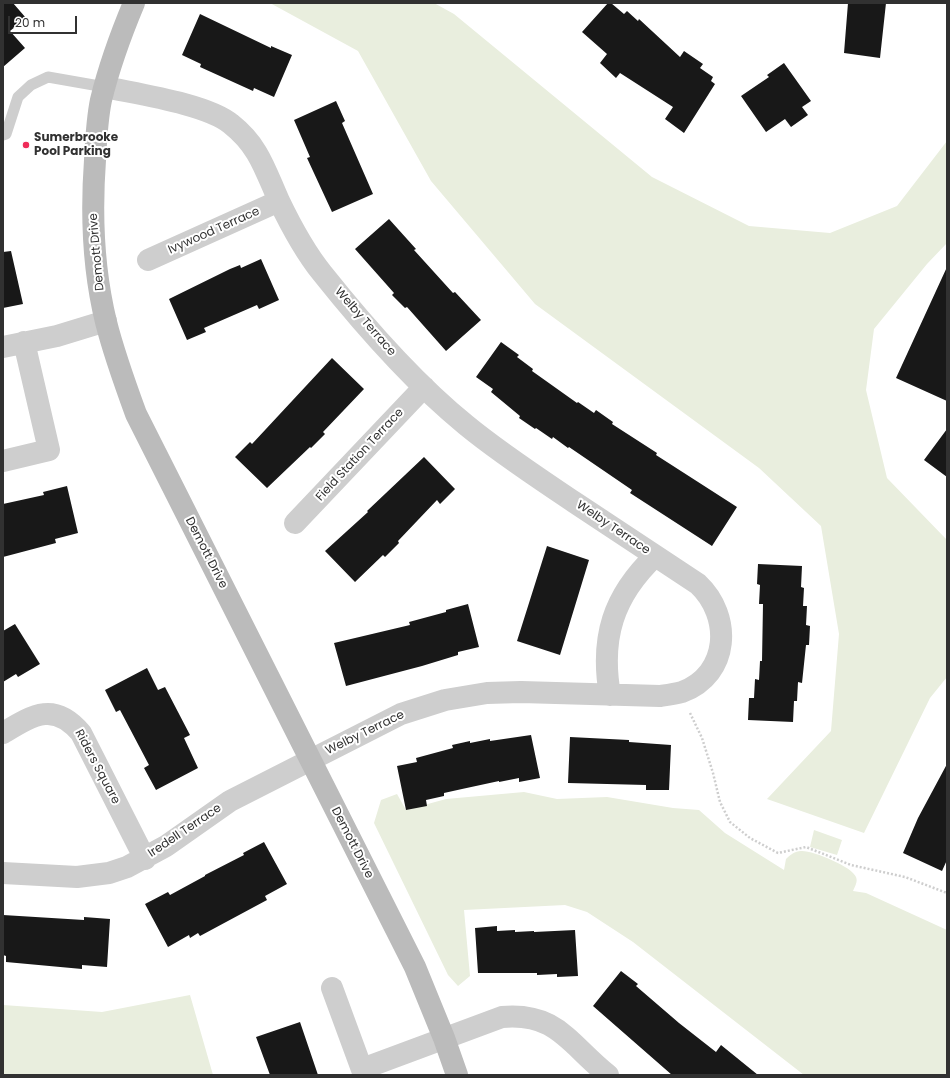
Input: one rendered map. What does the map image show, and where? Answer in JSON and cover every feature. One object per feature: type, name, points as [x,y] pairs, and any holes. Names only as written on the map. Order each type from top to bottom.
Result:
[{"type":"street","name":"Demott Drive","points":[[134,3],[114,55],[105,87],[101,102],[96,144],[93,225],[96,267],[106,321],[118,365],[136,414],[415,967],[444,1038],[457,1075]]},
{"type":"street","name":"Welby Terrace","points":[[105,87],[201,109],[229,122],[245,135],[257,151],[279,201],[298,238],[321,272],[386,348],[424,387],[464,424],[508,458],[698,584],[705,591],[718,612],[722,637],[719,652],[713,666],[694,686],[681,692],[660,696],[494,693],[445,700],[401,714],[310,759]]},
{"type":"street","name":"Ivywood Terrace","points":[[148,260],[279,201]]},
{"type":"street","points":[[3,461],[49,450],[13,344],[57,336],[106,321]]},
{"type":"street","name":"Field Station Terrace","points":[[295,523],[424,387]]},
{"type":"street","name":"Welby Terrace","points":[[610,695],[606,657],[613,618],[630,584],[655,556]]},
{"type":"street","name":"Riders Square","points":[[3,734],[29,718],[44,713],[60,715],[72,722],[81,733],[145,859]]},
{"type":"street","name":"Iredell Terrace","points":[[3,873],[77,877],[109,873],[145,859],[230,801],[310,759]]},
{"type":"street","points":[[332,988],[363,1072],[444,1038],[502,1017],[518,1015],[538,1019],[556,1028],[608,1075]]},
{"type":"lane","points":[[3,135],[6,134],[18,97],[31,85],[48,77],[105,87]]},
{"type":"path","points":[[681,692],[702,738],[720,802],[730,822],[750,838],[778,853],[806,847],[851,865],[906,877],[947,893]]},
{"type":"green space","points":[[270,3],[434,3],[454,14],[652,177],[749,226],[830,233],[897,206],[947,141],[947,243],[927,264],[874,329],[866,390],[887,478],[947,540],[947,677],[930,698],[864,833],[767,799],[831,731],[839,634],[821,526],[759,468],[535,304],[431,181],[358,51]]},
{"type":"green space","points":[[524,792],[557,799],[607,797],[673,808],[699,810],[725,833],[784,870],[786,859],[791,855],[801,851],[814,853],[840,864],[853,873],[857,881],[853,891],[866,893],[947,930],[947,1075],[804,1075],[633,942],[587,912],[565,905],[464,910],[470,976],[458,986],[448,975],[374,823],[381,800],[397,794],[406,810],[446,799]]},
{"type":"green space","points":[[814,830],[842,840],[837,855],[810,847]]},
{"type":"green space","points":[[190,995],[213,1075],[3,1075],[3,1005],[102,1012]]},
{"type":"building","points":[[3,3],[13,3],[26,18],[10,31],[25,48],[3,67]]},
{"type":"building","points":[[608,3],[611,3],[624,14],[627,11],[638,21],[639,19],[680,57],[684,51],[703,64],[700,68],[713,77],[711,81],[715,84],[684,133],[665,119],[673,107],[620,73],[616,78],[600,63],[607,54],[582,32]]},
{"type":"building","points":[[848,3],[886,3],[880,58],[844,53]]},
{"type":"building","points":[[200,14],[271,48],[271,46],[292,55],[274,97],[254,88],[253,91],[200,67],[201,64],[182,55]]},
{"type":"building","points":[[784,63],[811,101],[802,107],[808,115],[791,127],[785,119],[766,132],[741,96],[769,77],[767,75]]},
{"type":"building","points":[[336,101],[345,121],[342,123],[373,194],[332,212],[307,158],[310,157],[294,120]]},
{"type":"building","points":[[389,219],[416,249],[414,250],[453,293],[455,292],[481,320],[446,351],[407,307],[405,308],[392,295],[394,293],[355,249]]},
{"type":"building","points":[[11,251],[23,304],[3,308],[3,252]]},
{"type":"building","points":[[261,259],[279,300],[259,309],[257,305],[204,328],[206,332],[187,340],[169,299],[230,269],[240,265],[241,268]]},
{"type":"building","points":[[947,267],[947,401],[896,378]]},
{"type":"building","points":[[501,342],[519,355],[517,357],[533,369],[532,371],[577,403],[578,402],[594,413],[596,410],[613,422],[612,424],[657,453],[656,455],[737,507],[712,546],[630,493],[632,490],[569,447],[568,448],[553,437],[552,439],[519,418],[520,416],[491,392],[493,389],[476,377]]},
{"type":"building","points":[[332,358],[364,389],[323,432],[325,434],[267,488],[235,457],[250,442],[252,444]]},
{"type":"building","points":[[947,429],[947,477],[924,460]]},
{"type":"building","points":[[424,457],[455,489],[440,504],[437,500],[385,557],[383,555],[355,582],[325,551],[368,512],[367,511]]},
{"type":"building","points":[[67,486],[78,533],[55,539],[56,543],[3,557],[3,504],[44,495],[43,492]]},
{"type":"building","points":[[547,546],[589,560],[560,655],[517,641]]},
{"type":"building","points":[[758,564],[802,566],[801,587],[804,588],[803,606],[807,606],[806,625],[810,626],[809,645],[806,645],[802,683],[798,682],[797,701],[794,701],[793,722],[748,720],[749,698],[754,698],[755,679],[759,680],[760,661],[762,661],[763,604],[759,604],[760,585],[757,584]]},
{"type":"building","points":[[468,604],[479,647],[458,652],[458,655],[422,666],[346,686],[334,643],[410,625],[409,622],[446,612],[446,610]]},
{"type":"building","points":[[15,624],[40,664],[18,677],[16,674],[3,682],[3,631]]},
{"type":"building","points":[[147,668],[158,690],[165,687],[190,735],[184,738],[198,768],[156,790],[144,768],[149,765],[120,710],[116,712],[105,690]]},
{"type":"building","points":[[531,735],[540,778],[519,782],[519,778],[499,781],[444,793],[444,796],[426,800],[427,806],[406,810],[397,766],[417,762],[416,758],[453,748],[452,745],[470,741],[470,743],[490,739],[490,741]]},
{"type":"building","points":[[570,737],[629,740],[629,742],[671,745],[669,790],[646,790],[646,785],[568,783]]},
{"type":"building","points":[[947,764],[947,860],[942,871],[903,853],[918,818]]},
{"type":"building","points":[[264,842],[287,884],[265,896],[267,900],[200,936],[198,933],[190,938],[189,935],[168,947],[145,904],[168,892],[170,895],[244,855],[243,853]]},
{"type":"building","points":[[3,915],[84,920],[84,917],[110,919],[107,967],[82,965],[82,969],[6,962],[6,956],[3,955]]},
{"type":"building","points":[[497,926],[497,931],[515,930],[515,932],[575,930],[578,976],[557,977],[557,974],[537,975],[537,973],[478,973],[475,928]]},
{"type":"building","points":[[621,971],[638,984],[636,986],[679,1023],[716,1052],[721,1045],[758,1075],[672,1075],[593,1006]]},
{"type":"building","points":[[300,1022],[318,1075],[270,1075],[256,1037]]},
{"type":"place","name":"Sumerbrooke Pool Parking","points":[[26,145]]}]
